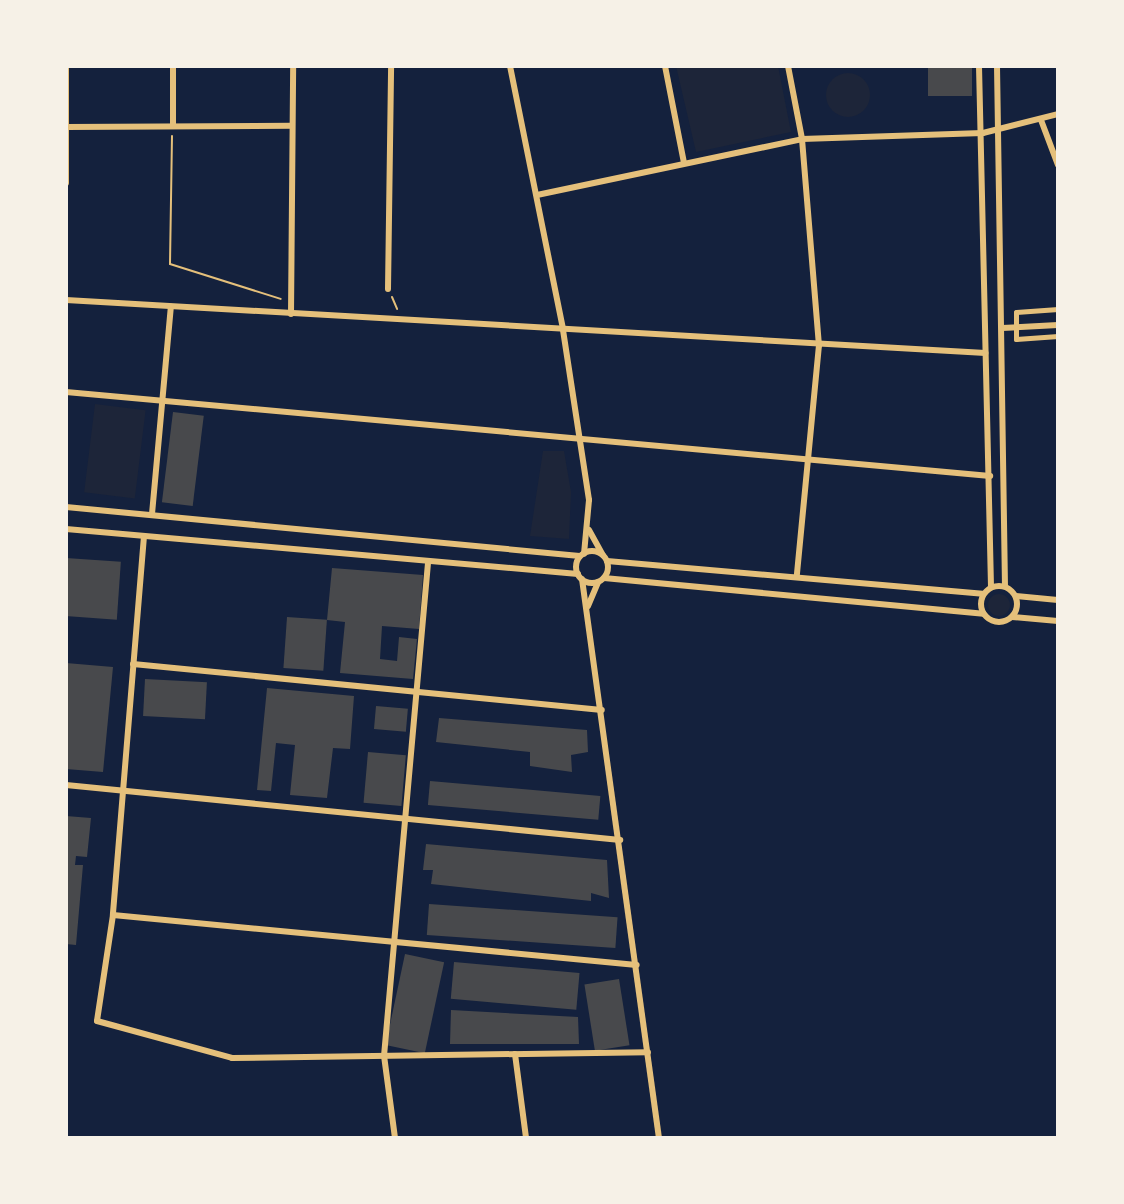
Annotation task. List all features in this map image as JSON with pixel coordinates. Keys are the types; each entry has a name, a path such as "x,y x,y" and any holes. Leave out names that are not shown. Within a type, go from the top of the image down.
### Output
{"street":[{"path":"66,66 66,183"},
{"path":"173,66 173,126"},
{"path":"291,314 293,66"},
{"path":"388,289 391,66"},
{"path":"510,66 563,330 579,440 589,530 580,576 588,606 659,1138"},
{"path":"665,66 684,163"},
{"path":"788,66 802,139 819,345 797,575"},
{"path":"979,66 983,133 991,587"},
{"path":"997,66 1005,586"},
{"path":"537,195 802,139 983,133 1058,114"},
{"path":"1041,120 1058,165"},
{"path":"67,127 292,126"},
{"path":"66,300 985,353"},
{"path":"152,514 171,307"},
{"path":"1058,309 1016,312 1016,339 1058,336"},
{"path":"1002,328 1058,325"},
{"path":"66,392 990,476"},
{"path":"66,507 983,594 991,587 1005,586 1016,596 1058,600"},
{"path":"66,529 983,614 997,622 1012,617 1058,621"},
{"path":"588,606 601,580 605,558 589,530"},
{"path":"144,536 113,915 97,1021 232,1058 648,1052"},
{"path":"395,1138 384,1056 408,819 428,563"},
{"path":"983,594 983,614"},
{"path":"1012,617 1016,596"},
{"path":"133,664 602,710"},
{"path":"66,785 620,840"},
{"path":"113,915 637,965"},
{"path":"515,1054 526,1138"}],"path":[{"path":"173,126 170,264 268,291 291,304"},
{"path":"388,289 403,321"}],"shaded area":[{"path":"676,66 778,66 791,132 696,152"},
{"path":"848,73 864,79 870,95 864,111 848,117 832,111 826,95 832,79"},
{"path":"95,404 146,410 135,499 84,492"},
{"path":"543,451 564,451 571,492 569,539 530,536"},
{"path":"999,594 1007,597 1010,605 1007,613 999,616 991,613 988,605 991,597"}],"building":[{"path":"928,66 972,66 972,96 928,96"},
{"path":"173,412 204,416 193,506 162,502"},
{"path":"66,558 121,562 117,620 66,616"},
{"path":"332,568 423,575 419,629 382,626 380,659 397,661 399,637 417,639 413,679 340,673 345,622 327,620"},
{"path":"287,617 327,620 323,671 283,668"},
{"path":"66,663 113,667 103,772 66,769"},
{"path":"145,679 207,682 205,719 143,716"},
{"path":"267,688 354,696 350,749 333,748 327,798 290,795 295,745 276,743 271,791 257,790"},
{"path":"376,706 408,709 406,732 374,729"},
{"path":"439,718 587,730 588,752 571,755 572,772 530,766 530,752 436,742"},
{"path":"368,752 406,755 401,806 364,803"},
{"path":"430,781 600,796 598,820 428,805"},
{"path":"66,816 91,818 87,857 76,856 75,865 83,865 76,945 66,944"},
{"path":"426,844 607,860 609,898 591,893 591,901 431,884 433,870 423,870"},
{"path":"429,904 618,917 615,948 427,935"},
{"path":"405,954 444,962 425,1053 386,1045"},
{"path":"454,962 580,973 576,1010 451,999"},
{"path":"619,979 629,1045 595,1051 584,984"},
{"path":"451,1010 578,1017 579,1044 450,1044"}]}
